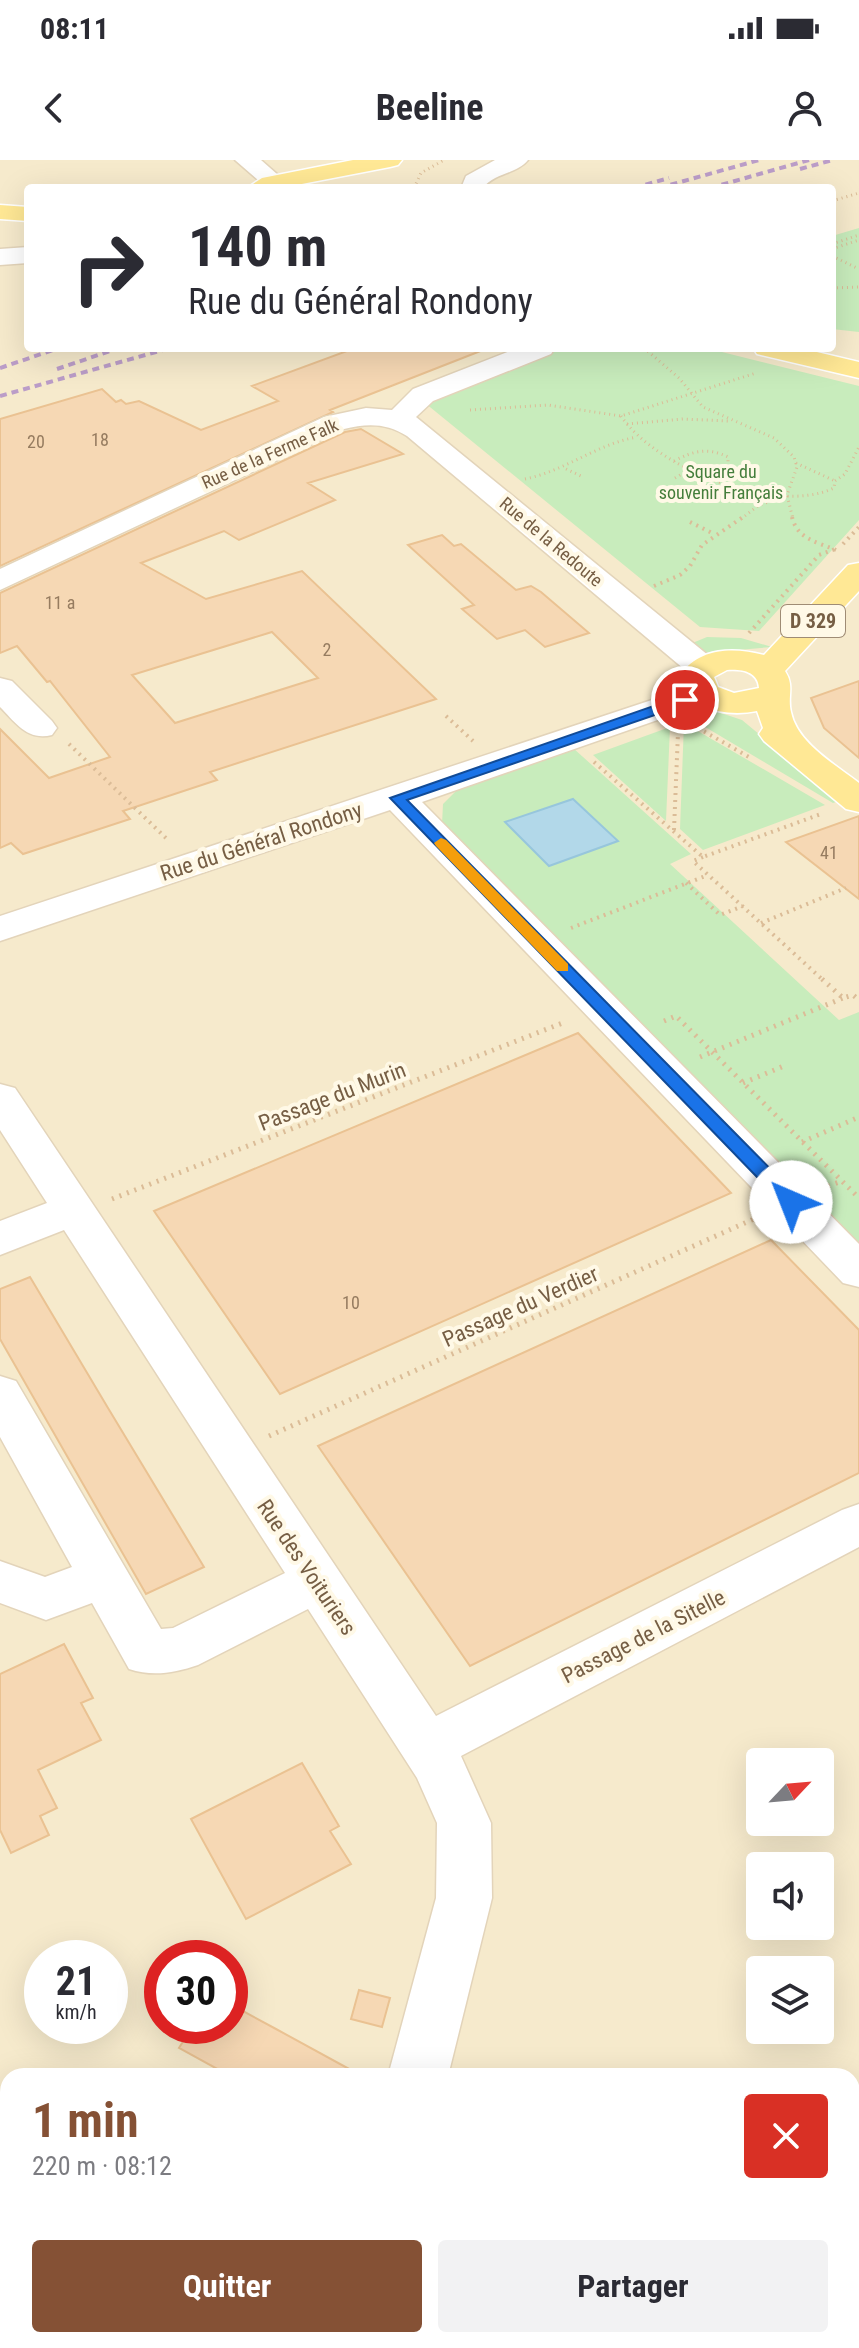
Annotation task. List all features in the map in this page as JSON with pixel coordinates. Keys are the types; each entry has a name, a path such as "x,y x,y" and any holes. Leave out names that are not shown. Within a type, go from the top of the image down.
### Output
{"main road":[{"path":"265,184 386,161"},
{"path":"321,184 337,174 386,161"},
{"path":"0,212 24,214"},
{"path":"764,360 859,370"},
{"name":"D 329","path":"766,668 859,572"},
{"path":"706,697 747,704 766,668"},
{"name":"Rue de la Redoute","path":"766,668 774,717 800,752"},
{"name":"Rue de la Redoute","path":"706,697 759,721 859,801"}],"street":[{"path":"247,160 259,184"},
{"path":"473,184 488,171 516,160"},
{"path":"0,257 24,255"},
{"path":"399,418 423,395 532,352"},
{"name":"Rue de la Ferme Falk","path":"0,581 334,423 373,416 399,418"},
{"name":"Rue de la Redoute","path":"399,418 706,697"},
{"path":"0,688 40,728"},
{"name":"Rue du Général Rondony","path":"0,929 363,806 398,798 706,697"},
{"path":"398,798 554,935 672,1105 791,1202 859,1271"},
{"name":"Rue des Voituriers","path":"0,1098 88,1205 317,1581 438,1764 464,1823 464,1898 420,2068"},
{"path":"0,1239 88,1205"},
{"path":"0,1394 147,1653 180,1649 317,1581"},
{"name":"Passage de la Sitelle","path":"427,1747 859,1524"},
{"path":"0,1582 46,1599 104,1576"}],"path":[{"path":"416,184 421,173 444,160"},
{"path":"836,200 859,193"},
{"path":"836,243 859,238"},
{"path":"836,247 859,238"},
{"path":"836,258 859,269"},
{"path":"836,288 859,287"},
{"path":"649,352 667,366 703,407 774,438 788,450 796,463 796,474 787,495 797,531 831,548"},
{"path":"462,411 548,405 621,416 692,393 764,360"},
{"path":"621,416 638,437 657,453 711,477 787,495 821,496 834,488 835,481 845,474 859,447"},
{"path":"627,424 683,419 736,422"},
{"path":"514,479 537,477 565,469 616,439 638,437"},
{"path":"674,461 701,449 728,457 728,465 711,477"},
{"path":"796,463 835,481"},
{"path":"565,469 581,476"},
{"path":"675,478 691,469"},
{"path":"647,588 667,581 690,566 702,545 714,534 765,502 787,495"},
{"path":"690,522 714,534"},
{"path":"747,631 812,558 839,545 859,525"},
{"path":"766,668 745,637 819,555 841,547 859,525"},
{"path":"706,697 758,762"},
{"path":"446,716 479,747"},
{"path":"40,728 72,746 177,849 188,864"},
{"path":"674,831 678,731"},
{"path":"584,753 703,857"},
{"path":"822,813 693,861 843,998"},
{"path":"554,935 708,875"},
{"path":"686,883 720,915 743,906"},
{"path":"761,923 846,888"},
{"path":"554,935 582,939"},
{"path":"712,1052 856,993 859,1000"},
{"path":"655,1013 663,1021 676,1016 859,1198"},
{"name":"Passage du Murin","path":"88,1205 572,1019"},
{"path":"743,1083 784,1066"},
{"path":"802,1142 859,1117"},
{"name":"Passage du Verdier","path":"261,1439 791,1202"}],"shaded area":[{"path":"0,160 859,160 859,2068 0,2068"}],"green space":[{"path":"859,228 859,332 836,329 836,235"},
{"name":"Square du souvenir Français","path":"553,352 722,352 859,386 859,520 759,631 700,627 425,403"},
{"path":"707,637 741,638 772,647 703,653 690,644"},
{"path":"687,710 715,711 742,720 839,801 833,803 685,715"},
{"path":"684,723 825,805 703,850 680,829"},
{"path":"670,727 666,821 593,755"},
{"path":"573,748 691,854 670,864 839,1020 859,1012 859,1250 442,824 443,804 458,789"}],"water":[{"path":"573,799 618,841 549,866 505,822"}],"building":[{"path":"344,352 478,352 330,410 333,412 0,566 0,419 102,389 116,402 121,400 126,404 139,401 201,430 278,401 252,386"},
{"path":"361,429 403,454 308,483 335,500 239,540 224,531 141,563 206,599 302,571 436,699 210,772 217,780 123,811 130,819 23,854 11,843 0,848 0,729 49,778 110,757 50,681 47,682 17,646 0,653 0,593 345,432","holes":["272,632 318,678 175,723 132,675"]},
{"path":"442,535 454,546 461,544 516,590 531,586 541,592 589,633 545,647 525,630 497,639 462,609 474,605 408,545"},
{"path":"859,681 859,758 824,728 811,698"},
{"path":"859,816 859,899 786,842"},
{"path":"578,1033 731,1193 280,1394 154,1211"},
{"path":"771,1240 859,1330 859,1473 470,1666 318,1446"},
{"path":"30,1277 204,1567 146,1594 0,1339 0,1289"},
{"path":"64,1644 93,1698 81,1703 101,1740 38,1770 57,1808 40,1816 49,1835 11,1853 0,1830 0,1674"},
{"path":"302,1763 339,1826 330,1831 351,1864 246,1919 191,1819"},
{"path":"359,1990 390,1998 382,2027 351,2019"},
{"path":"248,2014 347,2068 215,2068 179,2048 182,2044 248,2044"}],"railway":[{"path":"673,184 759,160"},
{"path":"724,184 809,160"},
{"path":"800,169 833,160"},
{"path":"648,184 669,178"},
{"path":"0,368 47,352"},
{"path":"57,369 107,352"},
{"path":"0,396 156,352"}],"slow traffic":[{"path":"441,843 562,967"}],"route":[{"path":"685,700 398,798 791,1202"}]}
